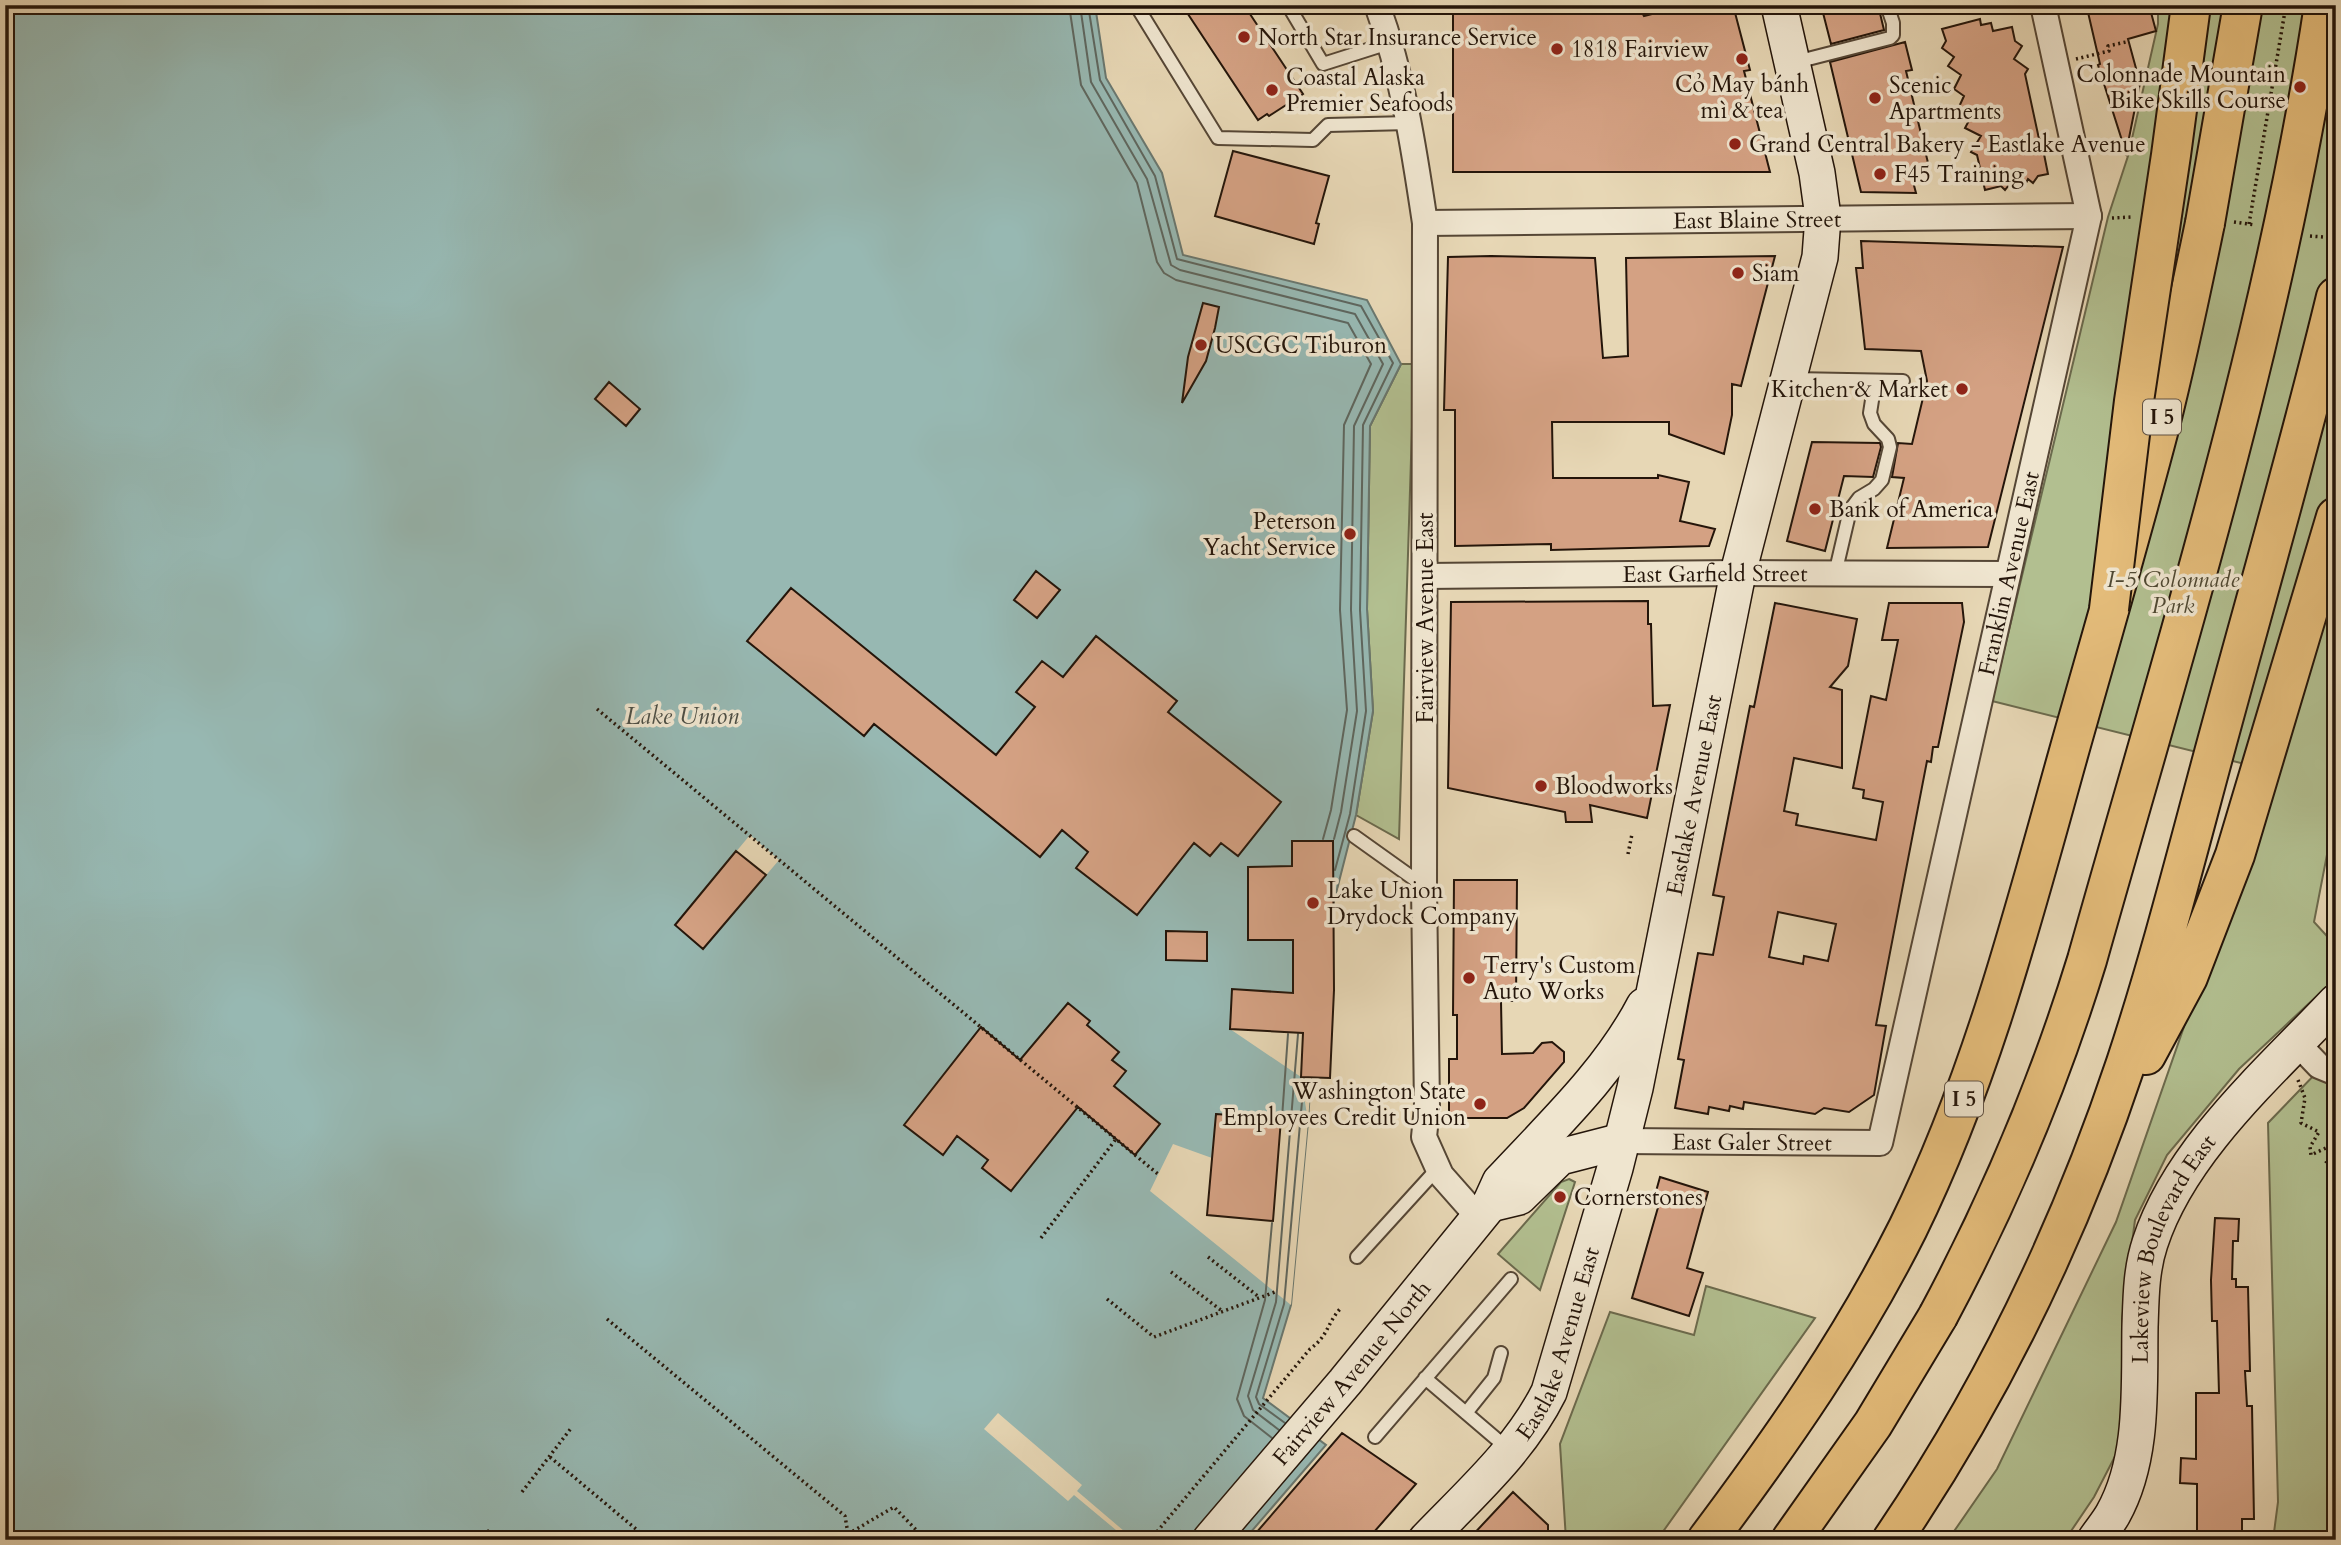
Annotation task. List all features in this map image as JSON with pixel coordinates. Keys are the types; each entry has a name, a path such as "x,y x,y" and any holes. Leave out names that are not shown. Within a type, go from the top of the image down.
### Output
{"highway":[{"path":"2109,609 2134,401 2191,5"},
{"name":"I 5","path":"1707,1540 1778,1445 1840,1350 1902,1239 1950,1136 2001,992 2160,424 2213,181 2243,5"},
{"path":"1794,1535 1873,1424 1938,1316 1983,1229 2057,1052 2087,960 2249,380 2288,207 2324,5"},
{"path":"1892,1540 1942,1461 1993,1372 2042,1276 2095,1149 2127,1062 2298,447 2336,297"},
{"path":"2095,1149 2188,977 2235,855 2336,517"}],"main road":[{"name":"Eastlake Avenue East","path":"1426,1540 1510,1451 1535,1420 1549,1392 1563,1352 1622,1141 1657,981 1738,573 1820,257 1823,217 1817,173 1779,5"},
{"name":"Fairview Avenue North","path":"1210,1540 1345,1382 1485,1211 1500,1182 1600,1072 1621,1044 1657,981"},
{"name":"Lakeview Boulevard East","path":"2095,1540 2114,1513 2127,1480 2134,1446 2138,1409 2142,1277 2149,1245 2162,1212 2208,1138 2295,1058 2336,1002"},
{"path":"1485,1211 1519,1197 1560,1157 1622,1141"}],"street":[{"name":"Fairview Avenue East","path":"1377,5 1409,123 1425,223 1424,887 1427,1107 1424,1137 1441,1175 1485,1211"},
{"name":"Franklin Avenue East","path":"1880,1143 2008,574 2098,217 2043,5"},
{"name":"East Blaine Street","path":"1425,223 1823,217 2098,217"},
{"name":"East Garfield Street","path":"1425,576 2008,574"},
{"path":"2295,1058 2336,1073"},
{"name":"East Galer Street","path":"1622,1141 1880,1143"}],"lane":[{"path":"1136,5 1218,138 1314,140 1328,125 1409,123"},
{"path":"1288,5 1323,64 1389,43"},
{"path":"1792,63 1890,38 1893,35 1893,23 1887,5"},
{"path":"1789,379 1903,381"},
{"path":"1835,574 1850,510 1859,498 1874,489 1882,480 1890,447 1888,439 1874,424 1870,413 1875,381"},
{"path":"1354,836 1424,887"},
{"path":"1357,1257 1438,1168"},
{"path":"1375,1437 1511,1279"},
{"path":"1466,1413 1494,1378 1501,1353"},
{"path":"1426,1378 1510,1451"}],"path":[{"path":"2249,224 2286,5"},
{"path":"2074,59 2109,51 2108,46 2126,42 2126,39"},
{"path":"2098,217 2134,217"},
{"path":"597,709 1158,1174"},
{"path":"1628,853 1632,834"},
{"path":"2295,1058 2305,1098 2301,1123 2319,1132 2310,1147 2311,1155 2328,1147 2332,1153 2326,1166 2336,1168"},
{"path":"1041,1238 1116,1139"},
{"path":"1208,1257 1259,1297"},
{"path":"1171,1272 1222,1311"},
{"path":"1107,1299 1154,1337 1275,1292"},
{"path":"1150,1540 1310,1349 1322,1340 1340,1309"},
{"path":"607,1319 845,1516 848,1537 894,1507 925,1539"},
{"path":"522,1492 572,1427"},
{"path":"550,1457 649,1540"},
{"path":"481,1540 491,1528"}],"green space":[{"name":"I-5 Colonnade Park","path":"2158,5 2336,5 2336,489 2318,524 2336,729 2336,808 2314,922 2336,946 2336,978 2239,1069 2167,1155 2135,1220 2122,1319 2125,1437 2094,1497 2065,1540 1948,1540 1997,1469 2116,1222 2273,771 1992,701 2108,217 2128,156 2158,24"},
{"path":"1401,364 1414,364 1399,839 1356,815 1373,711 1367,609 1370,426"},
{"path":"2319,1070 2336,1081 2336,1540 2273,1540 2278,1502 2268,1123"},
{"path":"1569,1179 1575,1182 1540,1290 1498,1254 1561,1182"},
{"path":"1706,1286 1815,1318 1657,1540 1566,1540 1560,1444 1610,1312 1694,1335"}],"water":[{"name":"Lake Union","path":"5,5 1095,5 1106,78 1162,173 1183,255 1367,300 1401,364 1370,426 1367,609 1373,711 1356,815 1318,964 1308,1122 1291,1305 1263,1398 1326,1445 1244,1540 5,1540"}],"pier":[{"path":"750,835 779,860 703,949 675,925"},
{"path":"1232,989 1317,994 1308,1122 1291,1305 1150,1191 1173,1144 1212,1158 1216,1114 1308,1121 1301,1077 1230,1029"},
{"path":"998,1413 1082,1485 1077,1491 1131,1537 1128,1540 1074,1495 1068,1501 984,1429"}],"building":[{"path":"1182,5 1244,5 1303,94 1258,120"},
{"name":"1818 Fairview","path":"1453,5 1638,5 1644,16 1687,5 1733,5 1750,70 1744,71 1770,172 1453,172"},
{"path":"1821,5 1878,5 1884,30 1831,44"},
{"path":"2099,5 2149,5 2156,31 2128,39 2140,83 2126,153 2098,65 2100,64 2087,8"},
{"path":"1980,19 1981,25 1991,23 1993,31 2012,27 2015,41 2022,46 2014,59 2028,69 2025,74 2039,139 2046,142 2043,149 2048,174 2038,176 2033,183 2028,179 2025,185 2016,176 2005,190 2001,186 1985,190 1977,155 1971,152 1981,136 1965,128 1972,115 1958,109 1964,96 1954,89 1961,75 1948,66 1954,57 1942,48 1946,41 1942,29"},
{"name":"Scenic Apartments","path":"1905,42 1912,70 1906,71 1929,167 1922,169 1922,172 1911,174 1916,193 1861,192 1830,62"},
{"path":"1233,151 1329,176 1316,223 1319,224 1314,244 1215,216"},
{"path":"1861,241 2063,247 1988,547 1887,548 1904,478 1892,477 1898,443 1912,444 1927,381 1921,351 1865,349 1856,268 1863,268"},
{"path":"1775,256 1741,386 1732,384 1732,415 1724,454 1669,434 1669,422 1552,422 1553,478 1658,478 1658,475 1689,482 1680,521 1715,529 1709,546 1551,550 1551,544 1455,546 1455,410 1444,410 1448,257 1595,258 1603,358 1628,356 1626,258"},
{"name":"USCGC Tiburon","path":"1203,303 1219,307 1215,328 1206,361 1182,403 1188,357"},
{"path":"609,382 640,409 626,426 595,399"},
{"name":"Bank of America","path":"1812,442 1880,443 1881,447 1873,477 1844,476 1825,551 1787,541"},
{"path":"1036,571 1060,590 1037,618 1014,600"},
{"path":"791,588 996,755 1035,707 1016,692 1042,661 1063,677 1096,636 1177,701 1168,712 1281,802 1238,856 1221,843 1210,856 1194,843 1137,915 1076,868 1088,852 1062,830 1040,857 874,724 864,736 747,641"},
{"path":"1648,601 1653,706 1670,705 1647,818 1590,805 1592,822 1566,822 1565,812 1448,788 1451,602"},
{"path":"1775,603 1857,619 1848,666 1830,687 1842,690 1842,768 1794,758 1784,811 1798,814 1796,825 1876,840 1883,802 1863,798 1864,790 1853,788 1871,696 1886,700 1898,640 1882,640 1889,603 1962,603 1964,622 1938,747 1933,747 1931,762 1927,761 1876,1025 1886,1026 1874,1095 1849,1112 1824,1108 1815,1114 1744,1102 1743,1109 1730,1106 1729,1111 1709,1107 1708,1114 1675,1108 1684,1060 1678,1059 1698,953 1713,955 1724,897 1713,895 1750,706 1754,707","holes":["1778,912 1836,924 1828,961 1804,956 1803,964 1769,957"]},
{"path":"1292,841 1333,841 1334,990 1330,1078 1301,1077 1303,1033 1230,1029 1232,989 1293,993 1293,940 1248,940 1248,867 1292,866"},
{"path":"736,851 766,875 703,949 675,925"},
{"path":"1454,880 1517,880 1516,1001 1501,1001 1502,1054 1533,1053 1542,1043 1552,1042 1564,1052 1564,1062 1524,1108 1507,1118 1449,1118 1449,1059 1457,1059 1457,1015 1453,1015"},
{"path":"1166,931 1207,932 1207,961 1166,960"},
{"path":"1068,1003 1090,1021 1087,1025 1119,1052 1112,1060 1126,1071 1114,1086 1160,1124 1135,1155 1078,1107 1011,1191 982,1168 988,1160 957,1136 943,1155 904,1125 981,1027 1020,1060"},
{"path":"1216,1114 1281,1119 1273,1221 1207,1215"},
{"path":"1660,1177 1708,1192 1687,1268 1703,1273 1689,1316 1632,1298 1661,1197 1655,1195"},
{"path":"2215,1218 2239,1219 2238,1241 2233,1241 2232,1279 2236,1279 2236,1287 2248,1287 2250,1371 2245,1371 2247,1406 2252,1406 2254,1519 2242,1519 2242,1540 2197,1540 2197,1484 2180,1483 2181,1458 2196,1459 2196,1393 2219,1393 2217,1321 2212,1321 2211,1280"},
{"path":"1342,1433 1416,1484 1367,1540 1250,1540"},
{"path":"1513,1492 1548,1525 1548,1540 1468,1540"}],"place":[{"name":"North Star Insurance Service","path":"1244,37"},
{"name":"1818 Fairview","path":"1557,49"},
{"name":"Cỏ May bánh mì & tea","path":"1742,59"},
{"name":"Colonnade Mountain Bike Skills Course","path":"2300,87"},
{"name":"Coastal Alaska Premier Seafoods","path":"1272,90"},
{"name":"Scenic Apartments","path":"1875,98"},
{"name":"Grand Central Bakery - Eastlake Avenue","path":"1735,144"},
{"name":"F45 Training","path":"1880,174"},
{"name":"Siam","path":"1738,273"},
{"name":"USCGC Tiburon","path":"1201,345"},
{"name":"Kitchen & Market","path":"1962,389"},
{"name":"Bank of America","path":"1815,509"},
{"name":"Peterson Yacht Service","path":"1350,534"},
{"name":"Bloodworks","path":"1541,786"},
{"name":"Lake Union Drydock Company","path":"1313,903"},
{"name":"Terry's Custom Auto Works","path":"1469,978"},
{"name":"Washington State Employees Credit Union","path":"1480,1104"},
{"name":"Cornerstones","path":"1560,1197"}]}
